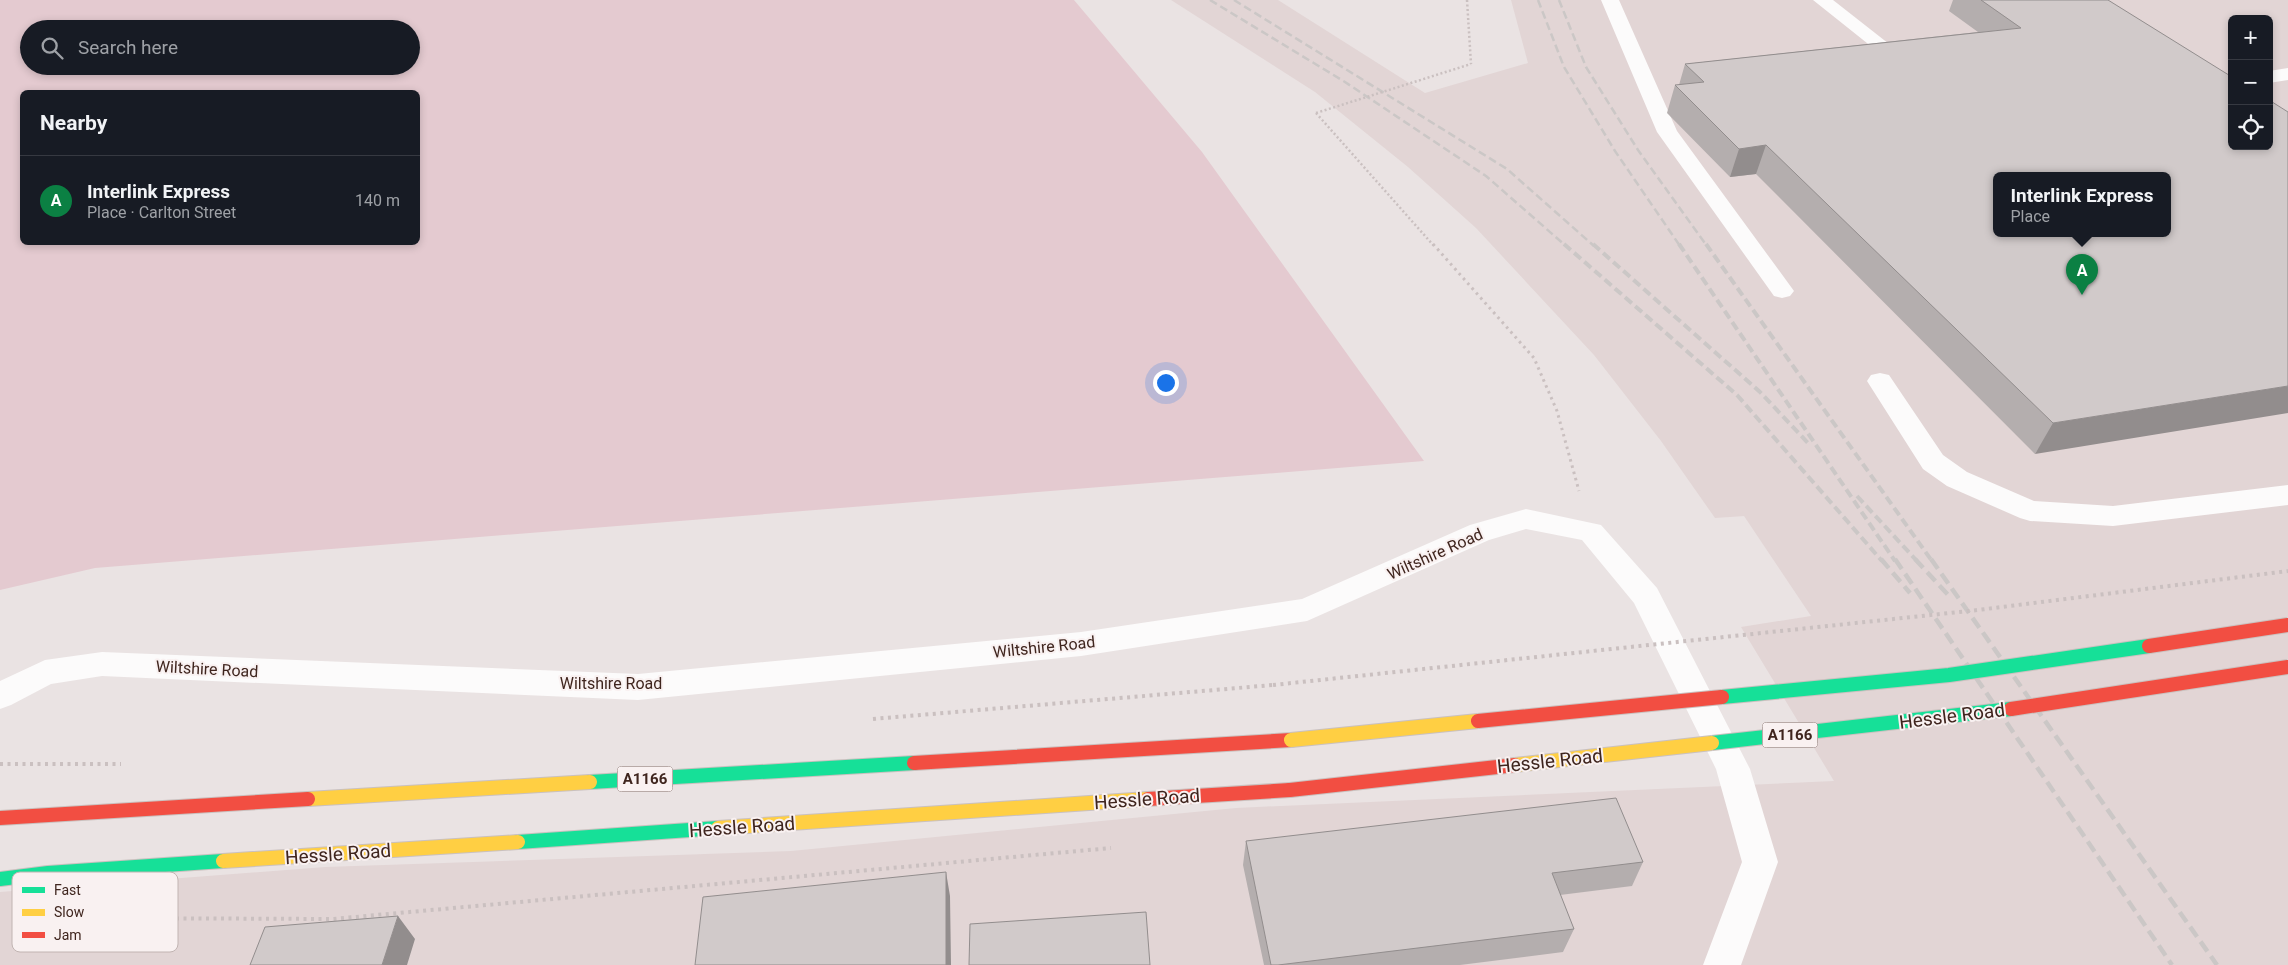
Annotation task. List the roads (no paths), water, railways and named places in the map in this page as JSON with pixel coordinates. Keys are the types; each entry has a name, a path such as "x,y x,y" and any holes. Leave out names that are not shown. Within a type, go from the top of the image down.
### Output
{"main road":[{"name":"A1166","path":"0,818 1291,740 1949,675 2288,625"},
{"name":"Hessle Road","path":"63,872 1290,790 1975,714 2288,667"}],"street":[{"path":"1610,0 1667,132 1782,291"},
{"path":"1822,0 1889,51"},
{"path":"2273,77 2288,74"},
{"path":"1880,381 1933,462 1956,479 2030,511 2113,516 2288,495"},
{"name":"Wiltshire Road","path":"0,696 45,672 102,664 638,687 1081,644 1307,610 1480,532 1526,519 1591,532 1646,596 1733,769 1760,862 1722,965"}],"railway":[{"path":"1210,0 1345,82 1486,176 1566,246"},
{"path":"1234,0 1507,169 1594,246"},
{"path":"1538,0 1564,67 1615,151 1680,246"},
{"path":"1559,0 1586,67 1638,150 1707,246"},
{"path":"1564,244 1737,395 1882,561"},
{"path":"1593,244 1760,392 1808,443"},
{"path":"1679,244 1895,561"},
{"path":"1706,244 1932,561"},
{"path":"1857,496 1917,561"},
{"path":"1881,559 1910,593"},
{"path":"1895,559 2172,965"},
{"path":"1915,559 1950,597"},
{"path":"1931,559 2217,965"}],"place":[{"name":"Interlink Express","path":"2082,295"}]}
